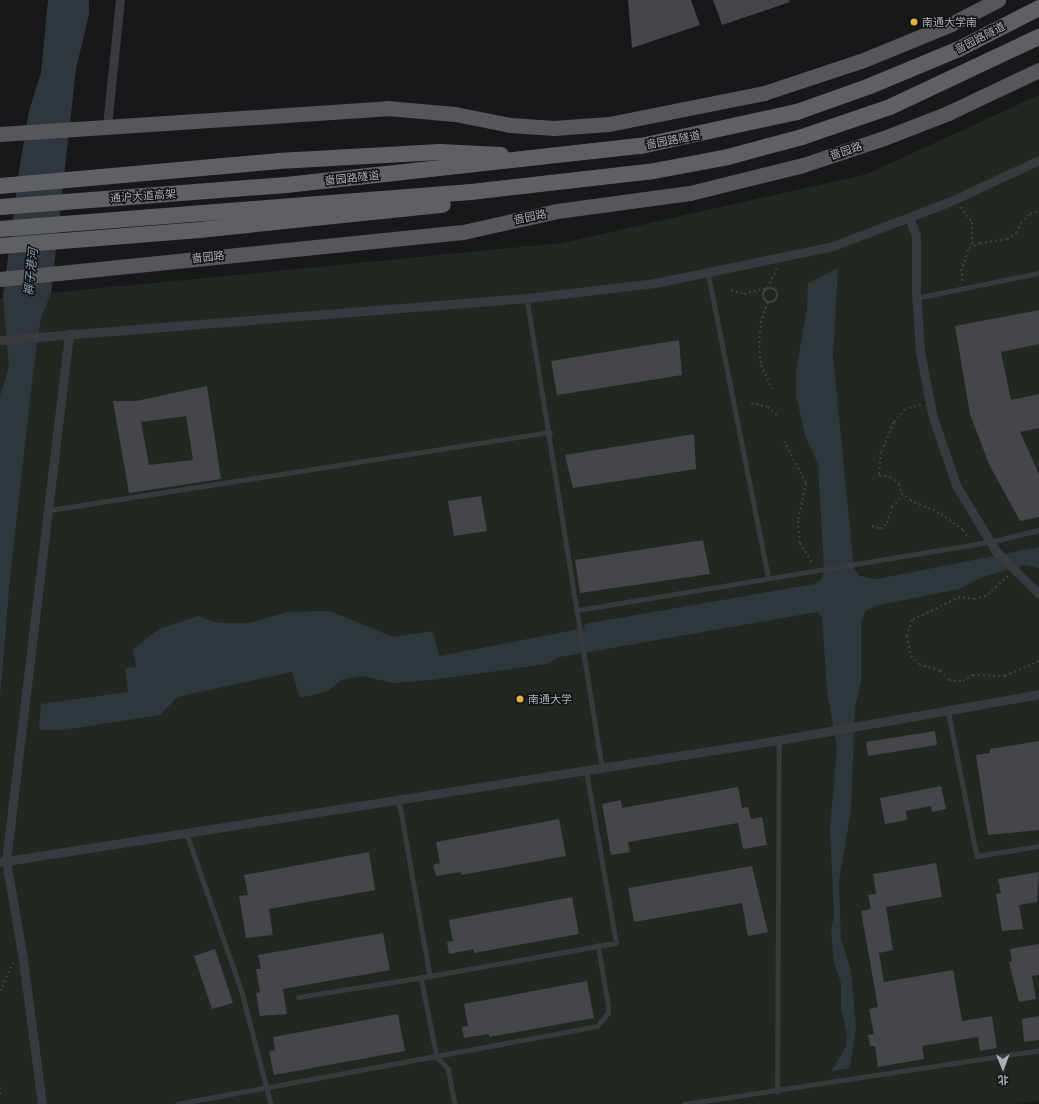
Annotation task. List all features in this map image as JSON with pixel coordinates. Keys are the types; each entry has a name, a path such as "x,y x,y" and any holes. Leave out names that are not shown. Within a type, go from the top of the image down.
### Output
{"highway":[{"name":"啬园路隧道","path":"286,185 554,158 641,146 796,112 870,86 959,49 1039,8"},
{"name":"啬园路隧道","path":"285,207 586,180 728,157 802,138 890,107 1039,37"},
{"path":"6,186 278,161 440,152 554,158"},
{"path":"3,246 456,204 586,180"},
{"name":"通沪大道高架","path":"2,207 286,185"},
{"name":"通沪大道高架","path":"2,229 285,207"}],"main road":[{"path":"0,134 18,131 74,127 387,108 455,114 510,126 554,128 609,124 764,94 861,61 951,24 998,0"},
{"name":"啬园路","path":"2,279 58,275 463,232 557,211 690,194 803,165 884,138 948,113 1039,70"}],"street":[{"path":"107,125 120,0"},
{"path":"0,340 527,298 655,283 775,260 833,246 956,199 1039,160"},
{"path":"909,218 916,235 916,298 920,351 930,402 956,485 995,550 1013,571 1039,594"},
{"path":"42,1104 22,953 3,862 50,510 70,334"},
{"path":"3,862 779,740 1039,694"}],"lane":[{"path":"708,272 768,576"},
{"path":"916,298 1039,273"},
{"path":"527,298 550,432 602,768"},
{"path":"50,510 550,432"},
{"path":"578,610 768,576 989,542 1039,530"},
{"path":"948,710 977,856 1039,846"},
{"path":"777,1092 779,740"},
{"path":"298,997 421,976 430,976 616,943 586,771"},
{"path":"399,800 430,976"},
{"path":"187,834 242,992 268,1087 271,1104"},
{"path":"177,1104 437,1057 597,1026 608,1012 598,946"},
{"path":"421,976 437,1057 448,1068 455,1104"},
{"path":"684,1104 760,1090 777,1092 1039,1050"}],"path":[{"path":"956,199 972,222 972,246 962,265 964,288"},
{"path":"972,246 1007,239 1016,233 1021,223 1030,214 1039,211"},
{"path":"731,290 744,294 767,288 777,294 774,302 768,302 762,295 767,288 777,272 775,260"},
{"path":"768,302 761,321 759,346 761,365 772,389"},
{"path":"751,402 768,407 779,417"},
{"path":"930,402 905,409 894,422 881,452 878,475 890,477 899,484 903,495 928,507 963,530 973,544"},
{"path":"784,441 804,474 806,483 798,521 800,543 818,569"},
{"path":"872,526 881,529 887,523 892,507 903,495"},
{"path":"1013,571 986,596 976,599 960,597 912,620 907,636 911,656 919,664 940,671 949,680 962,681 973,675 1005,676 1039,662"},
{"path":"0,991 9,968 22,953"},
{"path":"0,1087 0,1096"}],"shaded area":[{"name":"南通大学","path":"1039,95 1039,1101 1017,1104 0,1104 0,298 562,243 867,174"}],"water":[{"name":"裤子港河","path":"48,0 89,0 89,14 76,69 51,294 41,317 34,366 10,578 0,698 0,396 9,367 3,296 19,171 29,111 41,73"},
{"path":"838,268 833,356 854,569 860,576 877,579 1039,547 1039,568 1025,565 982,577 959,589 875,606 866,611 861,622 861,682 855,708 851,810 839,881 841,939 851,970 856,1028 850,1068 832,1071 846,1046 847,1034 841,1008 841,983 834,963 831,931 834,916 830,828 837,749 827,691 822,618 817,612 560,657 547,664 432,680 392,683 363,676 341,680 328,691 300,698 292,672 177,697 160,715 64,730 39,730 41,704 128,692 125,668 136,667 133,649 159,629 198,616 219,623 248,623 288,612 330,611 393,637 433,631 439,656 585,628 584,624 814,584 822,579 824,569 818,464 805,435 796,396 796,371 807,309 808,283"}],"building":[{"path":"628,0 691,0 700,25 632,48"},
{"path":"713,0 789,0 790,2 722,25"},
{"path":"1039,310 1039,344 1001,352 1011,400 1039,394 1039,428 1020,432 1039,474 1039,517 1020,521 989,464 970,414 955,326"},
{"path":"679,340 682,375 557,395 551,361"},
{"path":"207,386 221,479 129,493 113,401 136,401","holes":["186,416 193,460 149,465 141,422"]},
{"path":"694,434 696,469 573,488 565,455"},
{"path":"481,496 487,531 454,536 448,501"},
{"path":"703,540 710,574 580,593 575,560"},
{"path":"935,731 937,745 868,756 866,742"},
{"path":"1039,741 1039,830 988,835 976,755 990,753 990,749"},
{"path":"941,786 946,809 932,812 931,806 906,811 907,820 885,824 880,798"},
{"path":"738,787 742,808 748,807 751,819 762,817 767,845 743,849 738,823 628,842 630,852 611,855 602,804 621,800 622,808"},
{"path":"559,819 566,856 461,875 461,872 436,876 433,865 440,863 436,842"},
{"path":"369,852 375,890 269,909 273,935 246,938 239,896 248,895 244,875"},
{"path":"936,863 942,897 886,907 893,950 879,953 884,982 953,970 962,1021 992,1016 997,1048 980,1051 978,1037 922,1046 924,1059 878,1067 875,1046 870,1046 868,1035 874,1034 869,1009 878,1007 861,911 871,909 868,895 876,894 873,874"},
{"path":"752,866 768,932 748,936 742,903 634,922 628,888"},
{"path":"1039,872 1037,902 1019,905 1023,929 1002,931 996,894 1001,893 998,879"},
{"path":"572,897 579,934 474,953 474,949 449,954 447,942 453,941 449,920"},
{"path":"383,933 390,970 283,989 287,1014 260,1016 256,993 260,992 256,969 261,969 258,955"},
{"path":"1039,944 1039,975 1032,976 1036,999 1019,1002 1009,962 1012,961 1010,949"},
{"path":"215,949 233,1003 212,1009 194,956"},
{"path":"587,981 594,1018 489,1037 489,1034 464,1038 462,1027 468,1026 464,1004"},
{"path":"398,1014 405,1051 274,1075 269,1051 275,1050 273,1037"},
{"path":"1039,1016 1039,1040 1024,1042 1022,1019"}],"place":[{"name":"南通大学南","path":"914,22"},
{"name":"南通大学","path":"520,699"}]}
